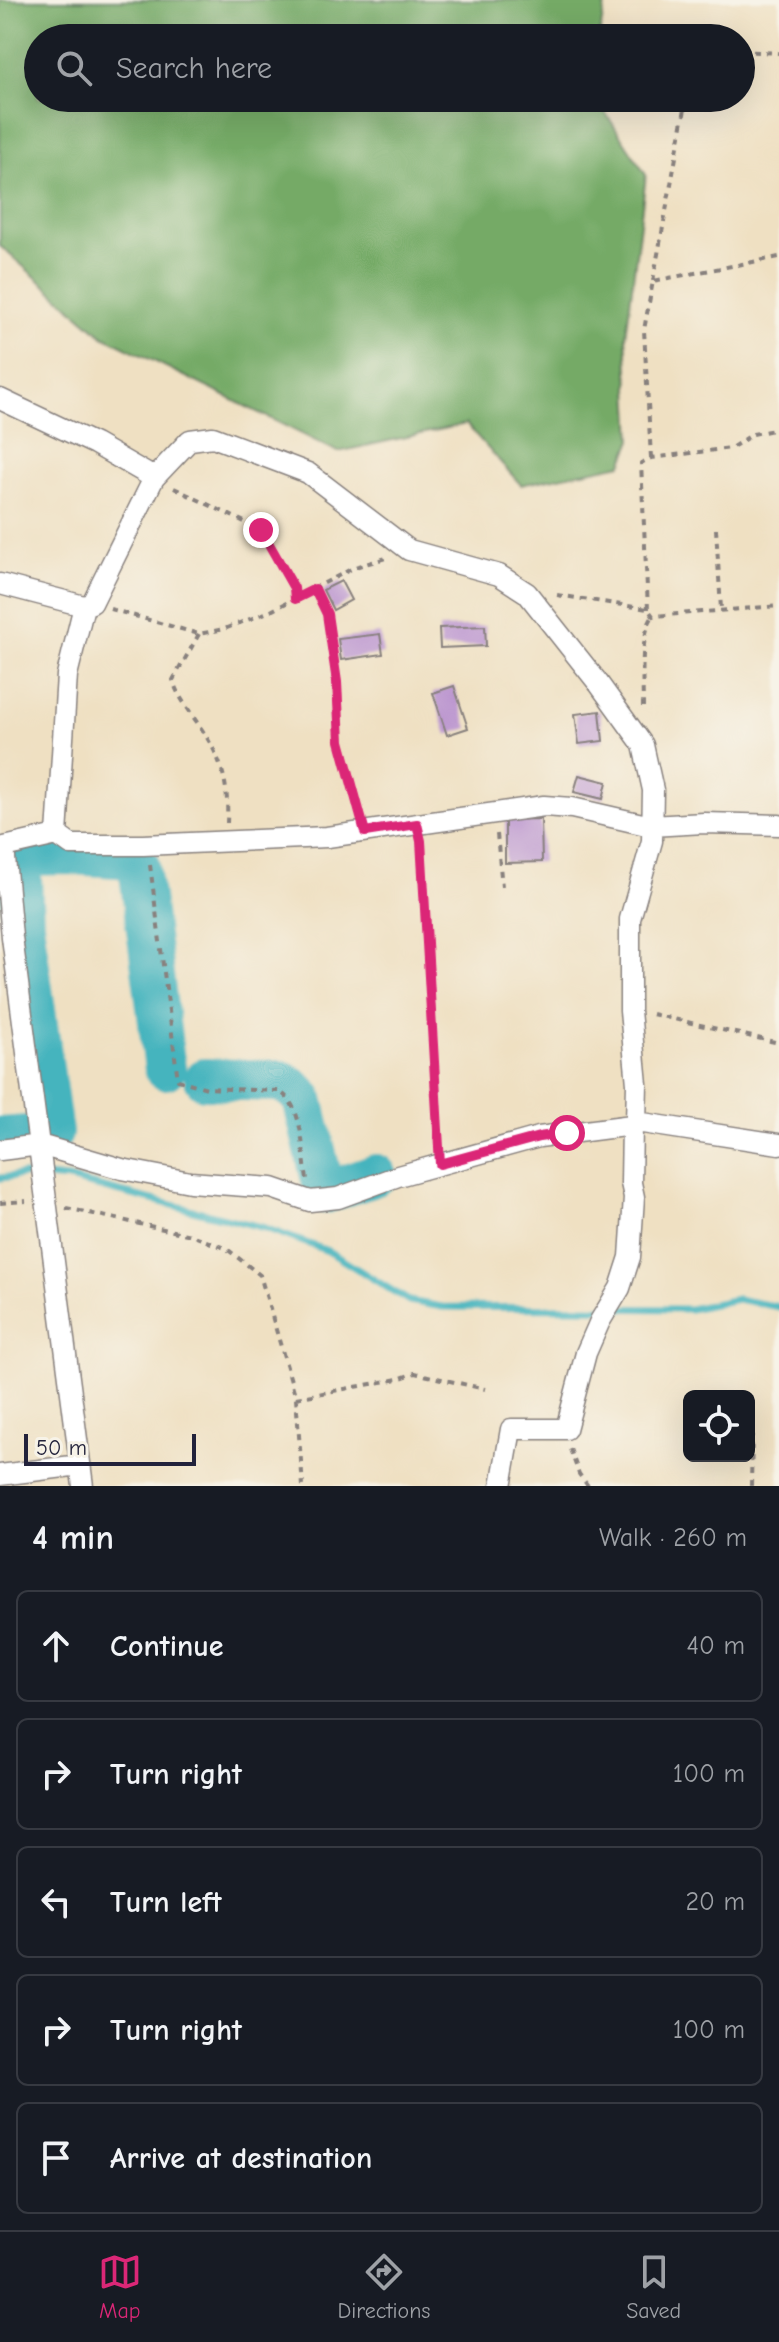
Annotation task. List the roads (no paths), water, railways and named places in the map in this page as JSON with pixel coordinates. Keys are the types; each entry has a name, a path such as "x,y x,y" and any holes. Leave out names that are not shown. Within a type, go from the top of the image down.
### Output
{"street":[{"path":"0,399 70,432 154,478"},
{"path":"57,835 67,675 88,604 154,478 190,440 213,437 308,473 409,550 499,575 527,593 643,745 653,790 652,841 630,919 630,1011 637,1084 630,1257 614,1299 586,1353 566,1429 511,1429 501,1486"},
{"path":"0,584 88,604"},
{"path":"83,1486 2,847 57,835 71,845 327,837 544,806 572,808 651,826 704,823 779,825"},
{"path":"0,1150 40,1145 122,1169 190,1182 272,1188 310,1201 338,1198 440,1164 539,1137 634,1124 779,1144"},
{"path":"0,1475 80,1465"}],"waterway":[{"path":"52,1133 23,924 20,855 73,854 132,858 139,866 165,1069"},
{"path":"205,1079 280,1081 293,1088 303,1099 325,1193 376,1175"},
{"path":"0,1138 28,1136"},
{"path":"0,1178 23,1175 68,1179 265,1228 328,1251 409,1301 442,1307 690,1309 737,1299 779,1307"}]}
